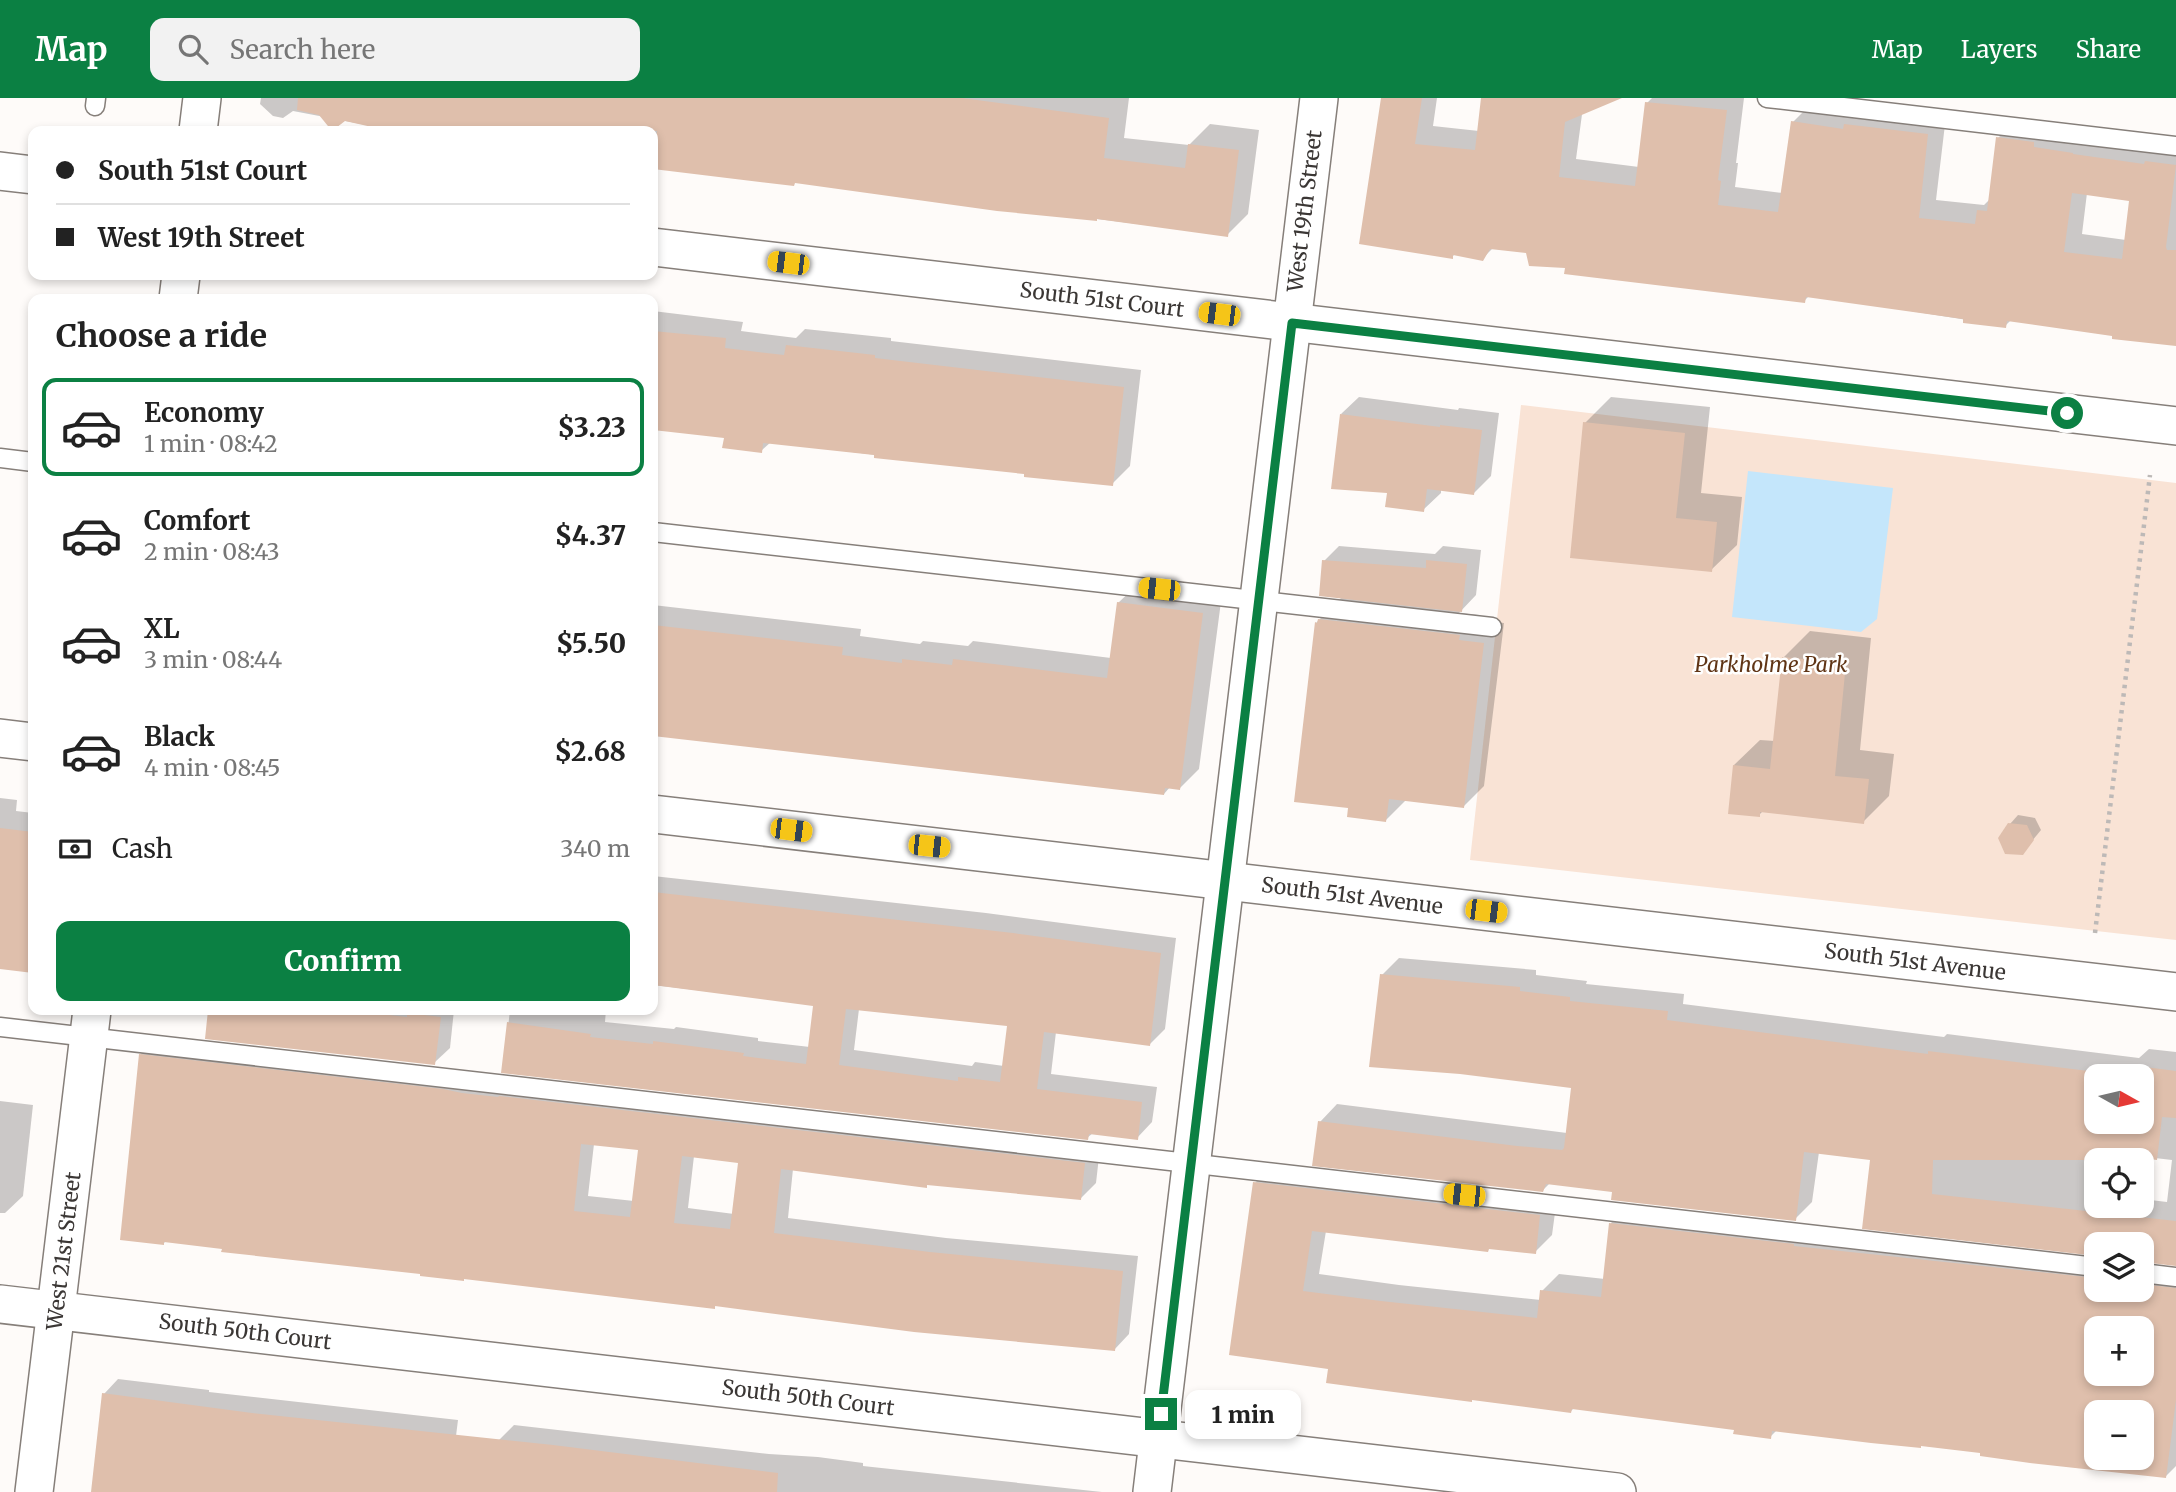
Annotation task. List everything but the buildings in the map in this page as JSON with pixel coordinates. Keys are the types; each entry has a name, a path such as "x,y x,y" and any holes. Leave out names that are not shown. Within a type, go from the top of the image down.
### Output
{"street":[{"path":"199,126 202,98"},
{"name":"West 19th Street","path":"1152,1492 1319,98"},
{"path":"0,171 28,174"},
{"name":"South 51st Court","path":"658,248 2176,426"},
{"path":"0,738 28,741"},
{"name":"South 51st Avenue","path":"658,815 2176,992"},
{"name":"West 21st Street","path":"34,1492 91,1024"},
{"name":"South 50th Court","path":"0,1304 1617,1492"}],"lane":[{"path":"1767,98 2176,146"},
{"path":"0,458 28,461"},
{"path":"658,533 1492,628"},
{"path":"0,1027 91,1024 1191,1164 2084,1266"},
{"path":"2154,1274 2176,1276"}],"path":[{"path":"2095,933 2150,475"}],"green space":[{"name":"Parkholme Park","path":"1521,405 2176,483 2176,940 1470,860"}],"water":[{"path":"1748,471 1893,488 1877,619 1861,632 1732,617"}],"route":[{"path":"1161,1414 1292,323 2067,413"}]}
